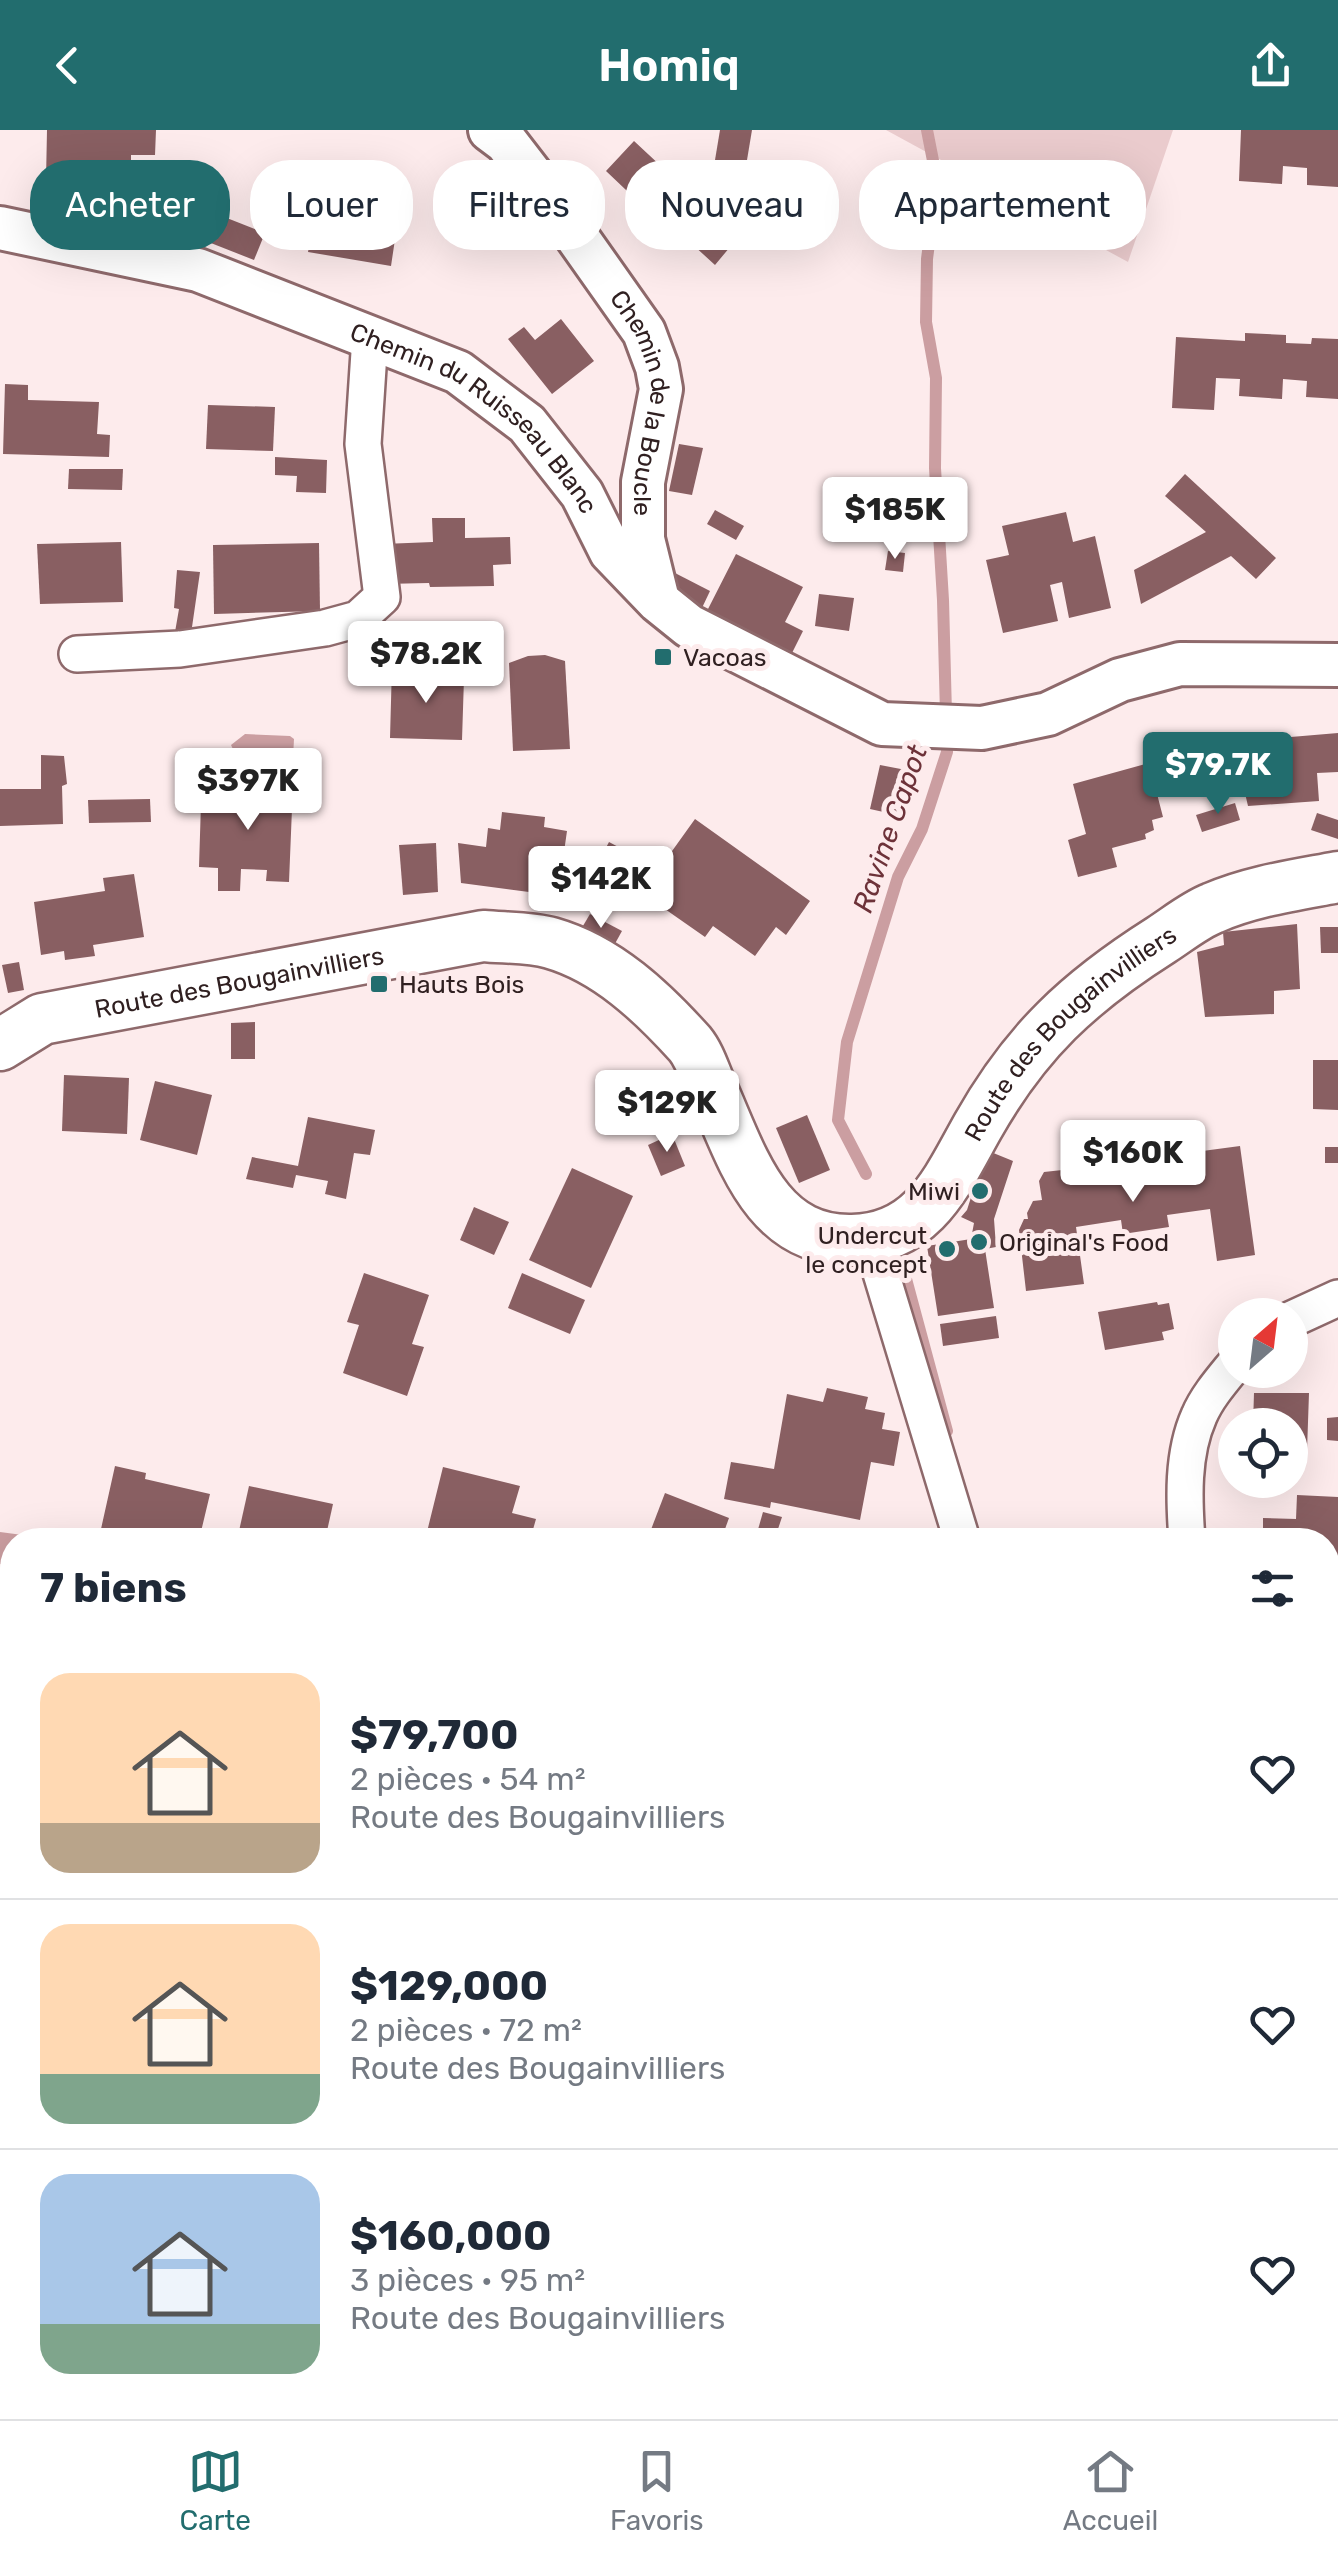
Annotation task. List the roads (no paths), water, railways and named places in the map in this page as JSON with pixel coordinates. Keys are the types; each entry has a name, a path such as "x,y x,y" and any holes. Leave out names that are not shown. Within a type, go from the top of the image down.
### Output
{"main road":[{"name":"Route des Bougainvilliers","path":"0,1045 21,1023 483,936 550,942 592,960 640,992 694,1048 758,1188 780,1216 805,1234 833,1241 871,1240 890,1235 935,1203 1018,1064 1050,1024 1112,971 1210,909 1253,894 1338,878"}],"street":[{"name":"Chemin de la Boucle","path":"490,130 506,142 553,203 644,332 657,367 661,390 643,482 643,539 658,601"},
{"name":"Chemin du Ruisseau Blanc","path":"0,228 198,270 458,372 528,424 582,494 612,552 658,601 689,626 882,724 982,728 1048,714 1120,680 1180,664 1338,664"},
{"path":"77,654 180,649 325,628 358,618 382,597 362,444 370,338"},
{"path":"582,494 596,502 617,500 643,482"},
{"path":"871,1240 958,1528"},
{"path":"1308,1312 1338,1298"},
{"path":"1187,1528 1185,1482 1190,1447 1199,1415 1218,1388"}],"waterway":[{"name":"Ravine Capot","path":"866,1174 838,1120 847,1042 898,877 922,829 947,752 935,468 936,378 926,322 927,259 937,181 927,130"},
{"name":"Ravine Capot","path":"899,1253 947,1431"}],"place":[{"name":"Vacoas","path":"663,657"},
{"name":"Hauts Bois","path":"379,984"},
{"name":"Miwi","path":"980,1191"},
{"name":"Original's Food","path":"979,1242"},
{"name":"Undercut le concept","path":"947,1249"}]}
